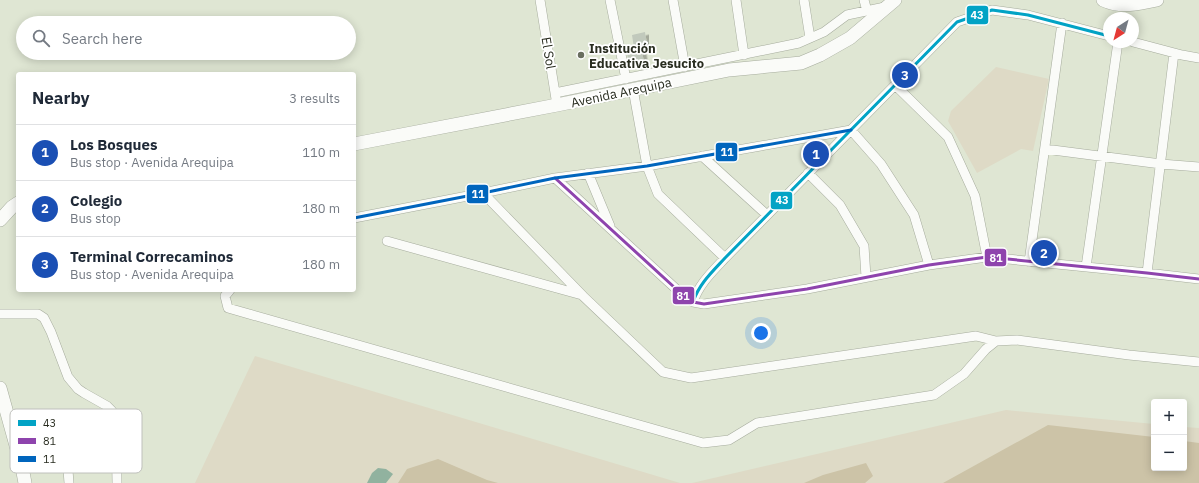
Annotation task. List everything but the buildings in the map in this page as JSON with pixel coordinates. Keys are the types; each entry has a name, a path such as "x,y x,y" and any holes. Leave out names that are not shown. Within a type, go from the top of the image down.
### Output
{"street":[{"name":"El Sol","path":"540,0 556,99"},
{"path":"610,0 647,166 658,194 725,258"},
{"path":"674,0 685,67"},
{"path":"736,0 744,55"},
{"path":"804,0 810,38"},
{"path":"864,0 866,11"},
{"path":"1103,0 1112,4 1138,5 1157,0"},
{"name":"Avenida Arequipa","path":"356,144 629,84 801,62 820,56 850,38 885,4"},
{"path":"629,84 685,67 799,43 824,32 847,15 866,11 885,4"},
{"path":"693,302 702,282 957,22 992,10 1028,14 1103,34"},
{"path":"1030,262 1062,23"},
{"path":"1139,44 1199,58"},
{"path":"1086,267 1117,48"},
{"path":"1147,273 1174,53"},
{"path":"895,86 948,137 975,196 987,257"},
{"path":"356,218 555,178 647,166 851,130"},
{"path":"851,130 881,164 914,215 929,264"},
{"path":"1045,149 1161,164 1199,167"},
{"path":"702,156 768,215"},
{"path":"588,173 611,229"},
{"path":"808,173 840,206 864,246 866,277"},
{"path":"555,178 686,298 693,302 704,304 807,289 929,264 987,257 1147,273 1199,280"},
{"path":"483,193 583,296 663,372 691,378 976,336 996,341 1017,340 1129,355 1199,362"},
{"path":"0,220 16,204"},
{"path":"387,242 583,296"},
{"path":"228,292 225,296 228,308 703,443 729,440 757,423 934,395 964,374 986,348 996,341"},
{"path":"0,314 38,314 44,318 68,376 78,389 110,409"},
{"path":"0,388 10,424"},
{"path":"23,473 25,483"},
{"path":"68,473 69,483"},
{"path":"117,473 117,483"}],"shaded area":[{"path":"996,67 1049,79 1033,151 1021,149 977,173 948,121 951,111"},
{"path":"255,356 680,483 195,483"},
{"path":"1006,410 1151,424 1151,471 1187,471 1187,427 1199,428 1199,483 692,483"},
{"path":"1048,425 1151,437 1151,471 1187,471 1187,441 1199,443 1199,483 943,483"},
{"path":"438,459 487,480 498,483 398,483 407,469"},
{"path":"866,463 873,476 865,483 804,483 823,475"},
{"path":"378,468 386,469 393,474 386,483 367,483 372,473"}],"transit line":[{"name":"43","path":"693,302 702,284 725,258 957,22 992,10 1028,15 1103,34"},
{"name":"11","path":"356,218 555,178 647,166 851,130"},
{"name":"81","path":"555,178 686,298 693,302 704,304 807,289 929,265 987,257 1199,279"}],"place":[{"name":"Institución Educativa Jesucito","path":"581,55"},
{"name":"Terminal Correcaminos","path":"905,75"},
{"name":"Los Bosques","path":"816,154"},
{"name":"Colegio","path":"1044,253"}]}
